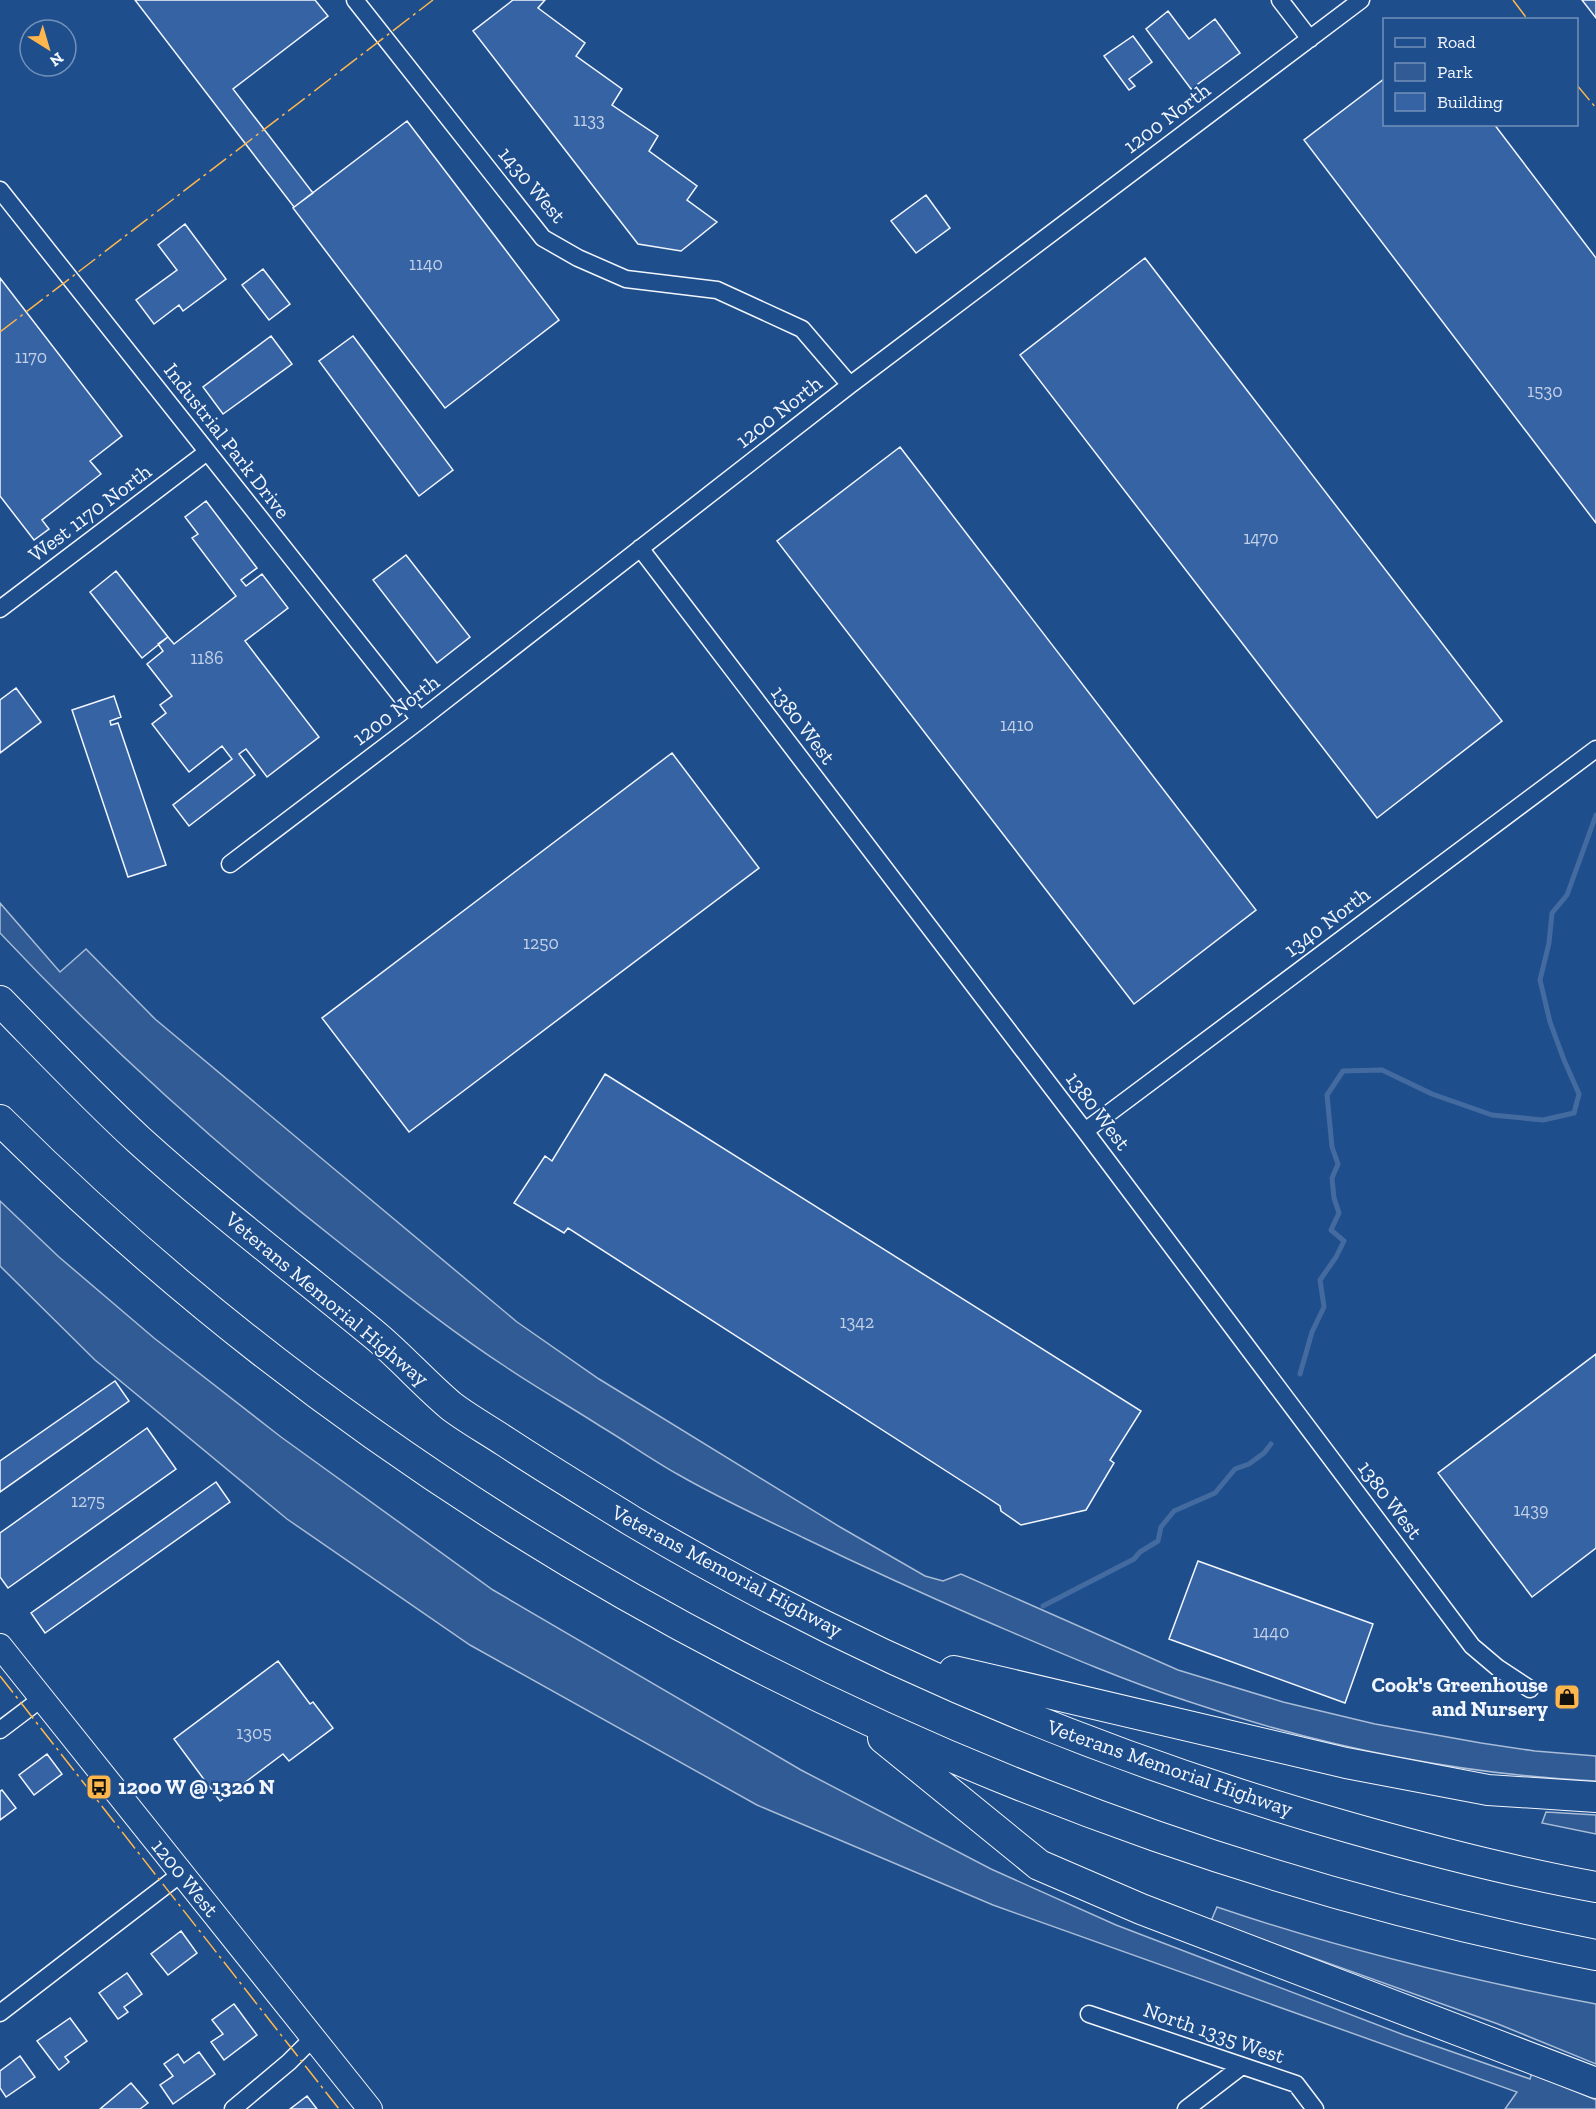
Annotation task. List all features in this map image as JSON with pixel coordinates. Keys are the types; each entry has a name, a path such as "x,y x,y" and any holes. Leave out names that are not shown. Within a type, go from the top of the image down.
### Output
{"highway":[{"name":"Veterans Memorial Highway","path":"0,1001 137,1138 277,1258 379,1338 453,1407 544,1467 666,1541 747,1586 886,1655 1010,1711 1111,1750 1281,1808 1412,1846 1596,1887"},
{"path":"0,1120 108,1221 189,1291 303,1380 421,1466 581,1569 734,1654 919,1743 1043,1795 1216,1857 1377,1905 1596,1955"},
{"path":"886,1655 1346,1763 1488,1790 1596,1797"},
{"path":"850,1711 1039,1865 1141,1909 1596,2083"}],"street":[{"name":"1430 West","path":"355,0 543,238 578,258 626,279 717,291 802,329 850,385"},
{"path":"1280,0 1310,39"},
{"name":"1200 North","path":"230,864 420,720 850,385 1361,0"},
{"name":"Industrial Park Drive","path":"0,190 420,720"},
{"name":"West 1170 North","path":"0,609 207,452"},
{"name":"1380 West","path":"640,548 1085,1131 1472,1646 1498,1668 1530,1689"},
{"name":"1340 North","path":"1085,1131 1596,749"},
{"name":"1200 West","path":"0,1646 370,2109"},
{"path":"0,1730 41,1699"},
{"path":"0,2013 182,1874"},
{"name":"North 1335 West","path":"1089,2014 1296,2084 1315,2109"},
{"path":"232,2109 289,2062 313,2038"},
{"path":"1186,2109 1242,2066"}],"green space":[{"path":"0,903 60,972 86,949 155,1019 517,1322 599,1379 840,1527 925,1576 943,1581 961,1574 1178,1670 1283,1702 1375,1724 1481,1743 1535,1751 1596,1756 1596,1781 1492,1772 1389,1755 1287,1732 1187,1701 1109,1673 959,1609 741,1508 694,1483 529,1382 466,1340 369,1266 258,1176 125,1058 0,933"},
{"path":"0,1201 59,1257 154,1338 281,1437 493,1590 801,1770 991,1869 1116,1925 1404,2035 1530,2079 1532,2072 1596,2100 1596,2109 1505,2109 1517,2092 993,1905 757,1805 470,1645 287,1519 95,1360 0,1266"},
{"path":"1546,1812 1596,1815 1596,1834 1542,1823"},
{"path":"1217,1907 1357,1950 1500,1985 1596,2004 1596,2064 1498,2024 1211,1921"}],"building":[{"path":"135,0 315,0 328,16 233,89 313,193 294,207"},
{"path":"513,0 545,0 538,8 585,43 576,56 622,89 612,105 658,136 649,151 697,186 687,200 717,222 681,251 638,244 473,31"},
{"path":"1582,0 1596,0 1596,18"},
{"path":"1168,11 1189,39 1215,19 1240,53 1191,89 1146,29"},
{"path":"1133,36 1152,62 1129,79 1135,86 1129,90 1104,56"},
{"path":"1383,80 1383,126 1496,126 1596,258 1596,523 1304,140"},
{"path":"407,121 559,320 445,408 293,208"},
{"path":"926,195 950,228 916,253 891,221"},
{"path":"185,224 226,279 183,311 179,305 154,324 136,300 177,270 158,245"},
{"path":"1145,258 1502,721 1377,818 1020,355"},
{"path":"263,269 290,304 269,320 242,285"},
{"path":"0,278 122,436 90,461 101,474 42,520 49,529 34,540 0,496"},
{"path":"271,336 292,364 223,414 203,387"},
{"path":"353,336 453,470 419,496 319,361"},
{"path":"900,447 1256,910 1134,1004 777,541"},
{"path":"206,501 257,568 241,580 246,586 262,574 288,608 245,641 319,737 267,777 246,749 239,754 255,775 189,826 173,805 232,759 222,746 189,772 152,724 166,713 160,705 172,696 147,664 163,651 158,644 168,637 174,644 236,596 192,538 198,534 185,517"},
{"path":"406,555 470,637 437,663 373,580"},
{"path":"116,571 168,637 142,658 90,592"},
{"path":"16,688 41,722 0,753 0,700"},
{"path":"114,696 121,717 110,721 111,725 118,723 166,865 128,877 72,710"},
{"path":"672,753 759,868 409,1132 322,1018"},
{"path":"605,1074 1141,1411 1110,1460 1114,1463 1086,1510 1021,1525 1001,1511 1000,1506 982,1494 568,1228 564,1233 514,1203 545,1156 552,1161"},
{"path":"1596,1354 1596,1548 1532,1597 1438,1473"},
{"path":"115,1381 129,1401 0,1492 0,1461"},
{"path":"147,1428 176,1469 8,1588 0,1577 0,1533"},
{"path":"216,1482 230,1502 45,1633 31,1613"},
{"path":"1198,1561 1373,1624 1345,1703 1169,1639"},
{"path":"278,1661 310,1704 313,1702 333,1728 289,1761 283,1754 220,1801 174,1739"},
{"path":"47,1754 62,1774 34,1795 19,1775"},
{"path":"2,1790 16,1808 0,1820 0,1791"},
{"path":"181,1931 197,1953 168,1975 151,1954"},
{"path":"127,1973 142,1994 124,2007 128,2012 118,2019 99,1993"},
{"path":"234,2004 257,2035 224,2060 211,2042 223,2034 212,2020"},
{"path":"70,2018 87,2041 65,2057 69,2062 59,2070 37,2041"},
{"path":"199,2052 215,2074 173,2104 160,2085 173,2076 164,2064 178,2054 184,2063"},
{"path":"20,2056 35,2077 6,2097 0,2088 0,2071"},
{"path":"131,2083 148,2103 140,2109 100,2109"},
{"path":"307,2096 317,2109 290,2109"}],"waterway":[{"path":"1300,1374 1312,1332 1324,1307 1320,1280 1344,1241 1331,1230 1339,1213 1334,1198 1332,1178 1338,1164 1332,1147 1327,1095 1343,1071 1382,1070 1432,1094 1492,1115 1543,1120 1574,1113 1579,1094 1550,1022 1540,980 1549,943 1552,913 1567,895 1596,815"},
{"path":"1043,1606 1134,1559 1140,1552 1158,1541 1161,1527 1174,1511 1215,1493 1235,1469 1249,1464 1264,1453 1271,1444"}],"power":[{"path":"0,332 433,0"},
{"path":"1513,0 1526,18"},
{"path":"1578,86 1596,108"},
{"path":"0,1676 339,2109"}],"place":[{"name":"Cook's Greenhouse and Nursery","path":"1567,1697"},
{"name":"1200 W @ 1320 N","path":"99,1787"}]}
